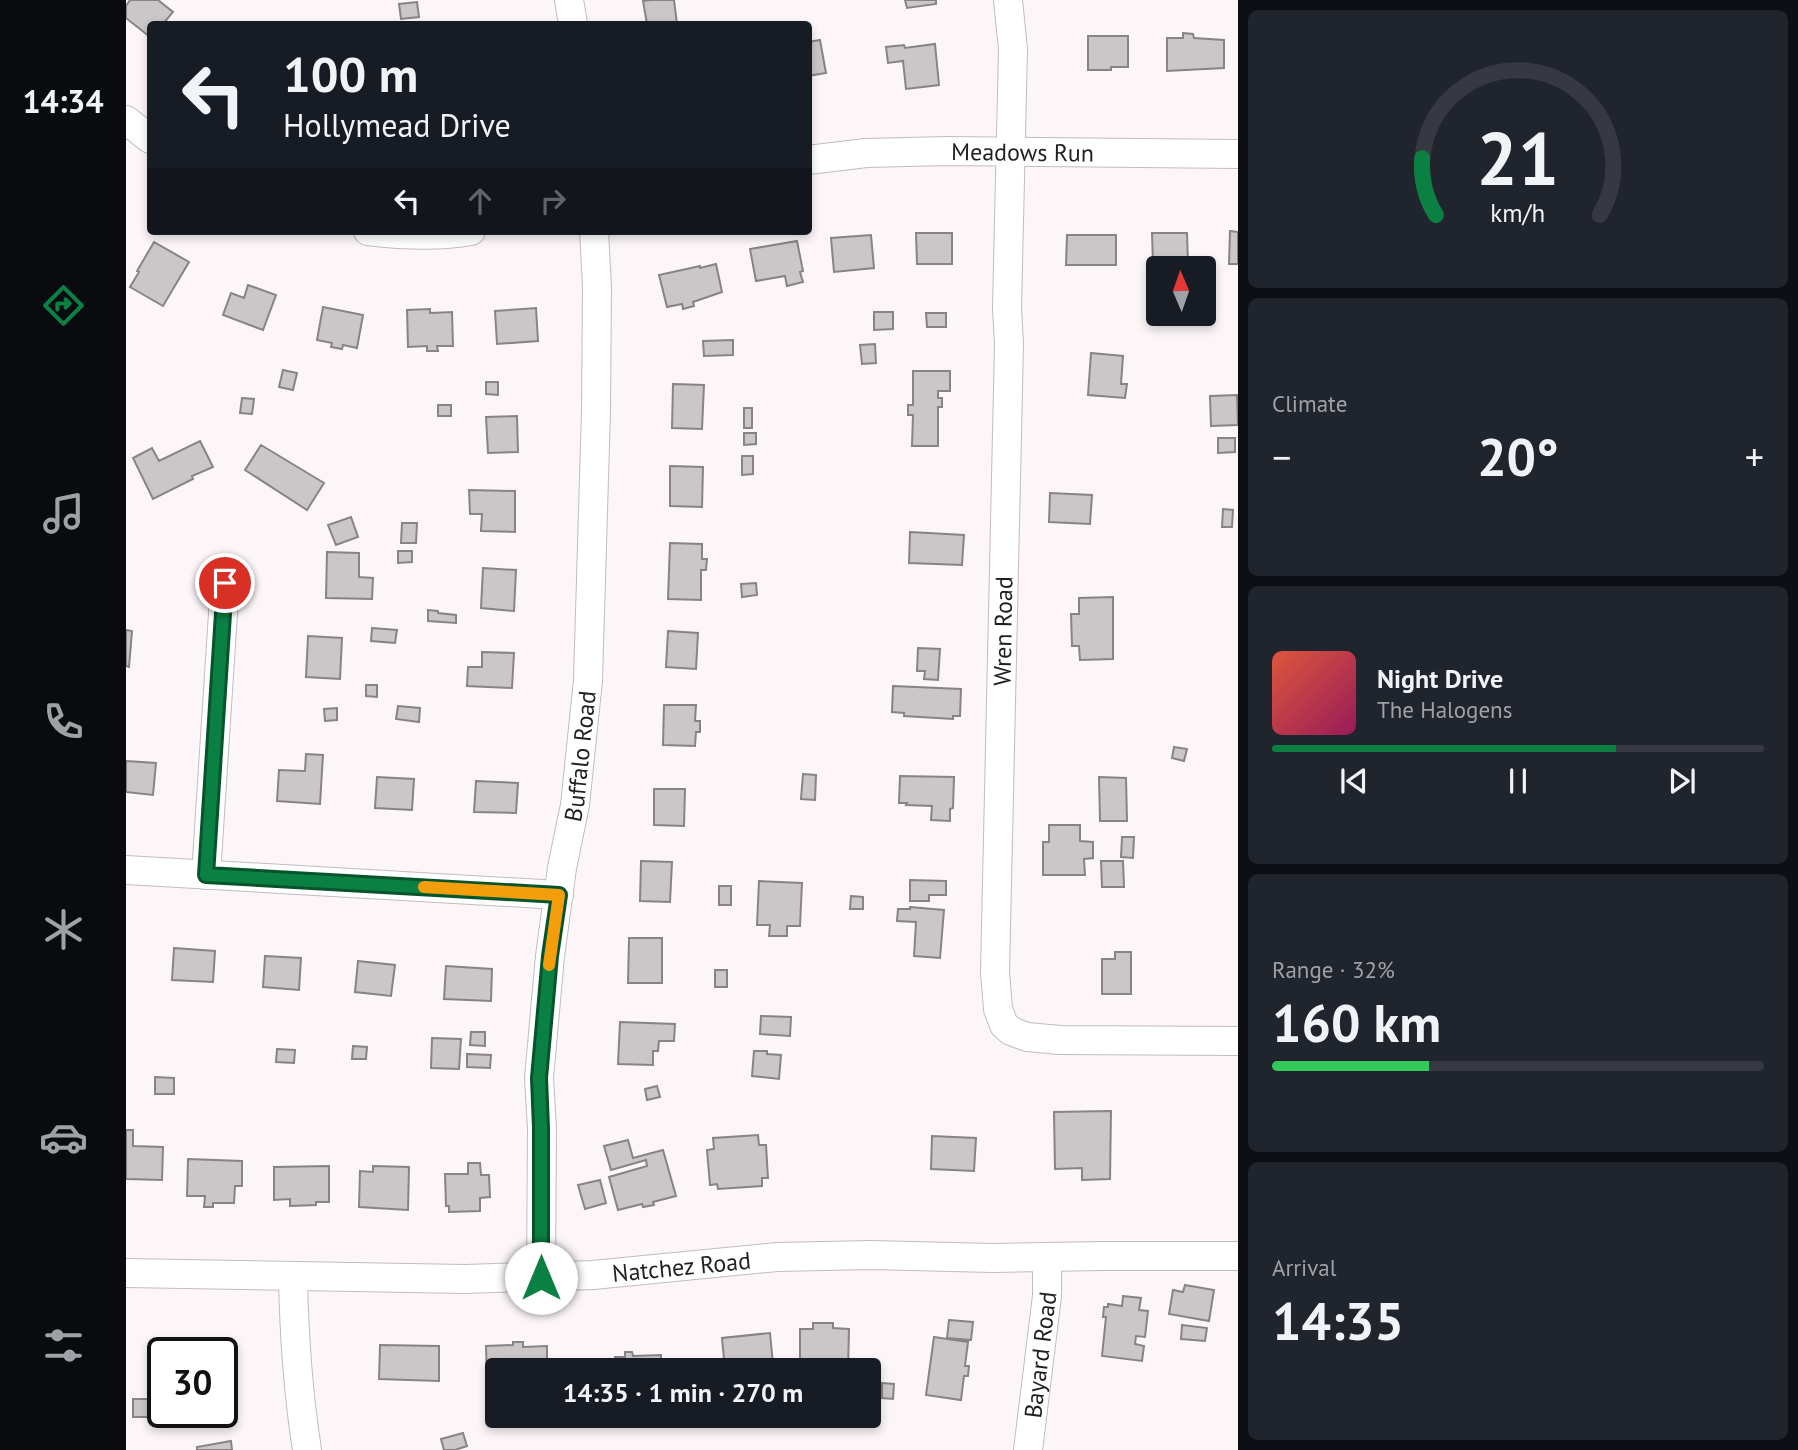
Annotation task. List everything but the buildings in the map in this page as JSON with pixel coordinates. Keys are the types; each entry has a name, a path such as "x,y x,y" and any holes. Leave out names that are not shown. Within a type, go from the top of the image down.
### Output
{"street":[{"path":"569,0 572,21"},
{"name":"Wren Road","path":"1008,0 1013,48 1012,151 995,972 998,1009 1004,1025 1027,1037 1060,1040 1238,1041"},
{"path":"126,121 147,137"},
{"name":"Meadows Run","path":"812,160 866,153 1238,153"},
{"name":"Buffalo Road","path":"541,1278 539,1078 550,956 562,868 575,805 588,680 596,411 597,287 594,235"},
{"path":"206,875 225,583"},
{"path":"126,870 559,895"},
{"name":"Natchez Road","path":"126,1273 541,1278 778,1257 1238,1256"},
{"name":"Bayard Road","path":"1028,1450 1047,1296 1047,1257"},
{"path":"293,1276 294,1333 307,1450"}],"slow traffic":[{"path":"424,887 559,895 549,965"}],"route":[{"path":"225,583 206,875 559,895 550,956 539,1078 541,1278"}]}
